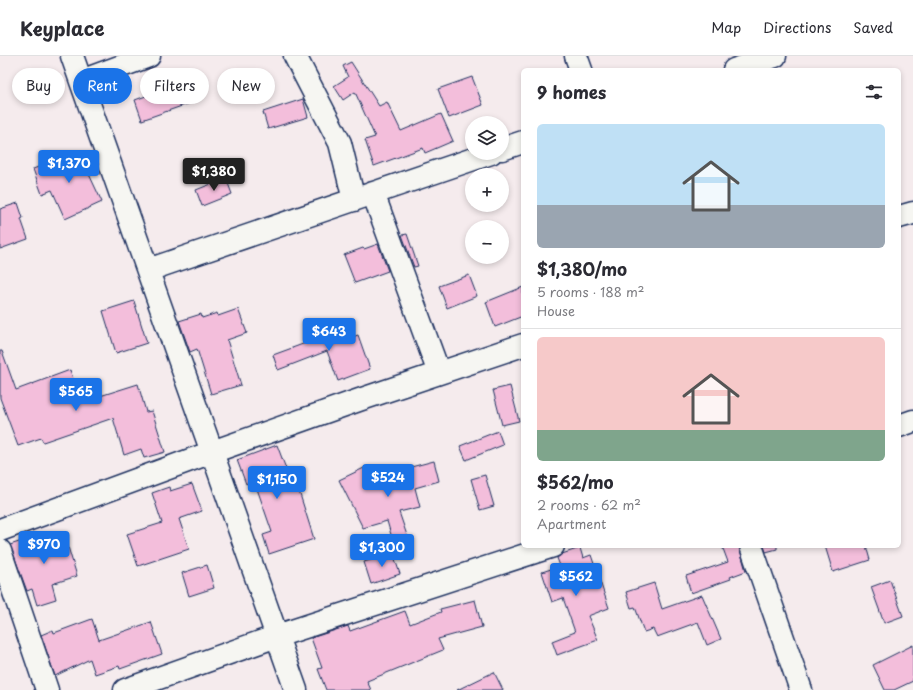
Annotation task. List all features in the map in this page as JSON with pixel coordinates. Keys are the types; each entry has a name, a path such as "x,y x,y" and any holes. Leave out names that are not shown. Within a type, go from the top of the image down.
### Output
{"street":[{"path":"72,56 76,68"},
{"path":"116,68 149,56"},
{"path":"295,56 340,143 364,196 438,373"},
{"path":"576,56 580,68"},
{"path":"740,68 775,56"},
{"path":"89,104 296,690"},
{"path":"509,147 521,143"},
{"path":"148,270 470,160"},
{"path":"901,217 913,213"},
{"path":"0,530 212,452 521,346"},
{"path":"901,425 913,421"},
{"path":"125,690 277,636 547,548"},
{"path":"752,548 801,690"},
{"path":"0,551 48,690"}],"building":[{"path":"351,62 379,106 387,102 401,131 441,114 453,141 425,153 423,148 374,166 365,140 375,137 355,92 343,100 334,86 348,77 343,66"},
{"path":"472,77 483,105 449,118 438,89"},
{"path":"140,98 140,104 187,104 142,120 135,100"},
{"path":"303,99 308,117 268,129 263,112"},
{"path":"82,151 90,172 88,172 102,202 65,219 52,190 42,194 33,169"},
{"path":"226,178 232,194 202,206 196,190"},
{"path":"18,203 23,218 21,219 28,239 0,249 0,209"},
{"path":"407,234 418,266 414,267 402,235"},
{"path":"378,244 388,271 355,283 344,255"},
{"path":"469,275 477,296 447,308 439,286"},
{"path":"521,288 521,317 495,327 486,302"},
{"path":"134,301 147,343 116,353 103,311"},
{"path":"238,309 247,333 227,340 241,385 211,394 197,349 190,352 179,321 201,314 202,318 217,313 218,316"},
{"path":"337,320 344,340 358,335 370,369 338,381 327,351 278,370 273,355 322,337 318,326"},
{"path":"0,351 2,351 16,390 70,370 81,402 138,384 146,412 152,411 165,452 144,458 141,449 124,455 113,418 43,442 41,438 18,446 0,398"},
{"path":"510,386 519,421 502,425 493,390"},
{"path":"498,431 503,445 466,460 460,446"},
{"path":"277,445 294,490 298,488 314,539 269,554 263,535 272,532 254,480 246,484 237,460"},
{"path":"434,461 439,481 415,488 420,507 399,512 412,550 397,555 387,521 363,528 339,480 364,468 369,478"},
{"path":"485,475 494,506 480,510 471,479"},
{"path":"192,484 202,511 179,519 189,549 138,566 127,534 162,523 152,493 169,487 170,491"},
{"path":"64,534 77,576 52,584 56,599 37,605 32,589 27,591 10,545 31,538 33,543"},
{"path":"580,548 583,558 591,555 609,608 588,616 598,640 557,655 552,641 575,632 563,598 552,602 542,572 560,566 557,558 562,554"},
{"path":"723,548 740,548 746,571 730,577 731,579 691,593 686,576 728,562"},
{"path":"765,548 777,548 777,549 766,552"},
{"path":"826,548 867,548 870,560 833,572"},
{"path":"393,553 400,574 371,584 364,562"},
{"path":"207,565 214,588 189,596 182,573"},
{"path":"890,580 903,616 884,623 871,587"},
{"path":"654,583 662,609 702,595 721,639 707,645 698,622 657,637 653,629 644,632 635,607 631,608 626,592"},
{"path":"475,600 482,627 438,639 443,650 367,681 371,690 326,690 318,669 322,668 311,638 348,626 350,631 405,611 410,624 441,612 440,609"},
{"path":"92,619 99,640 151,622 162,654 120,669 119,666 95,674 90,659 55,676 41,635 53,630 54,633"},
{"path":"913,645 913,681 894,690 885,690 873,665"},
{"path":"494,672 503,690 457,690"}]}
